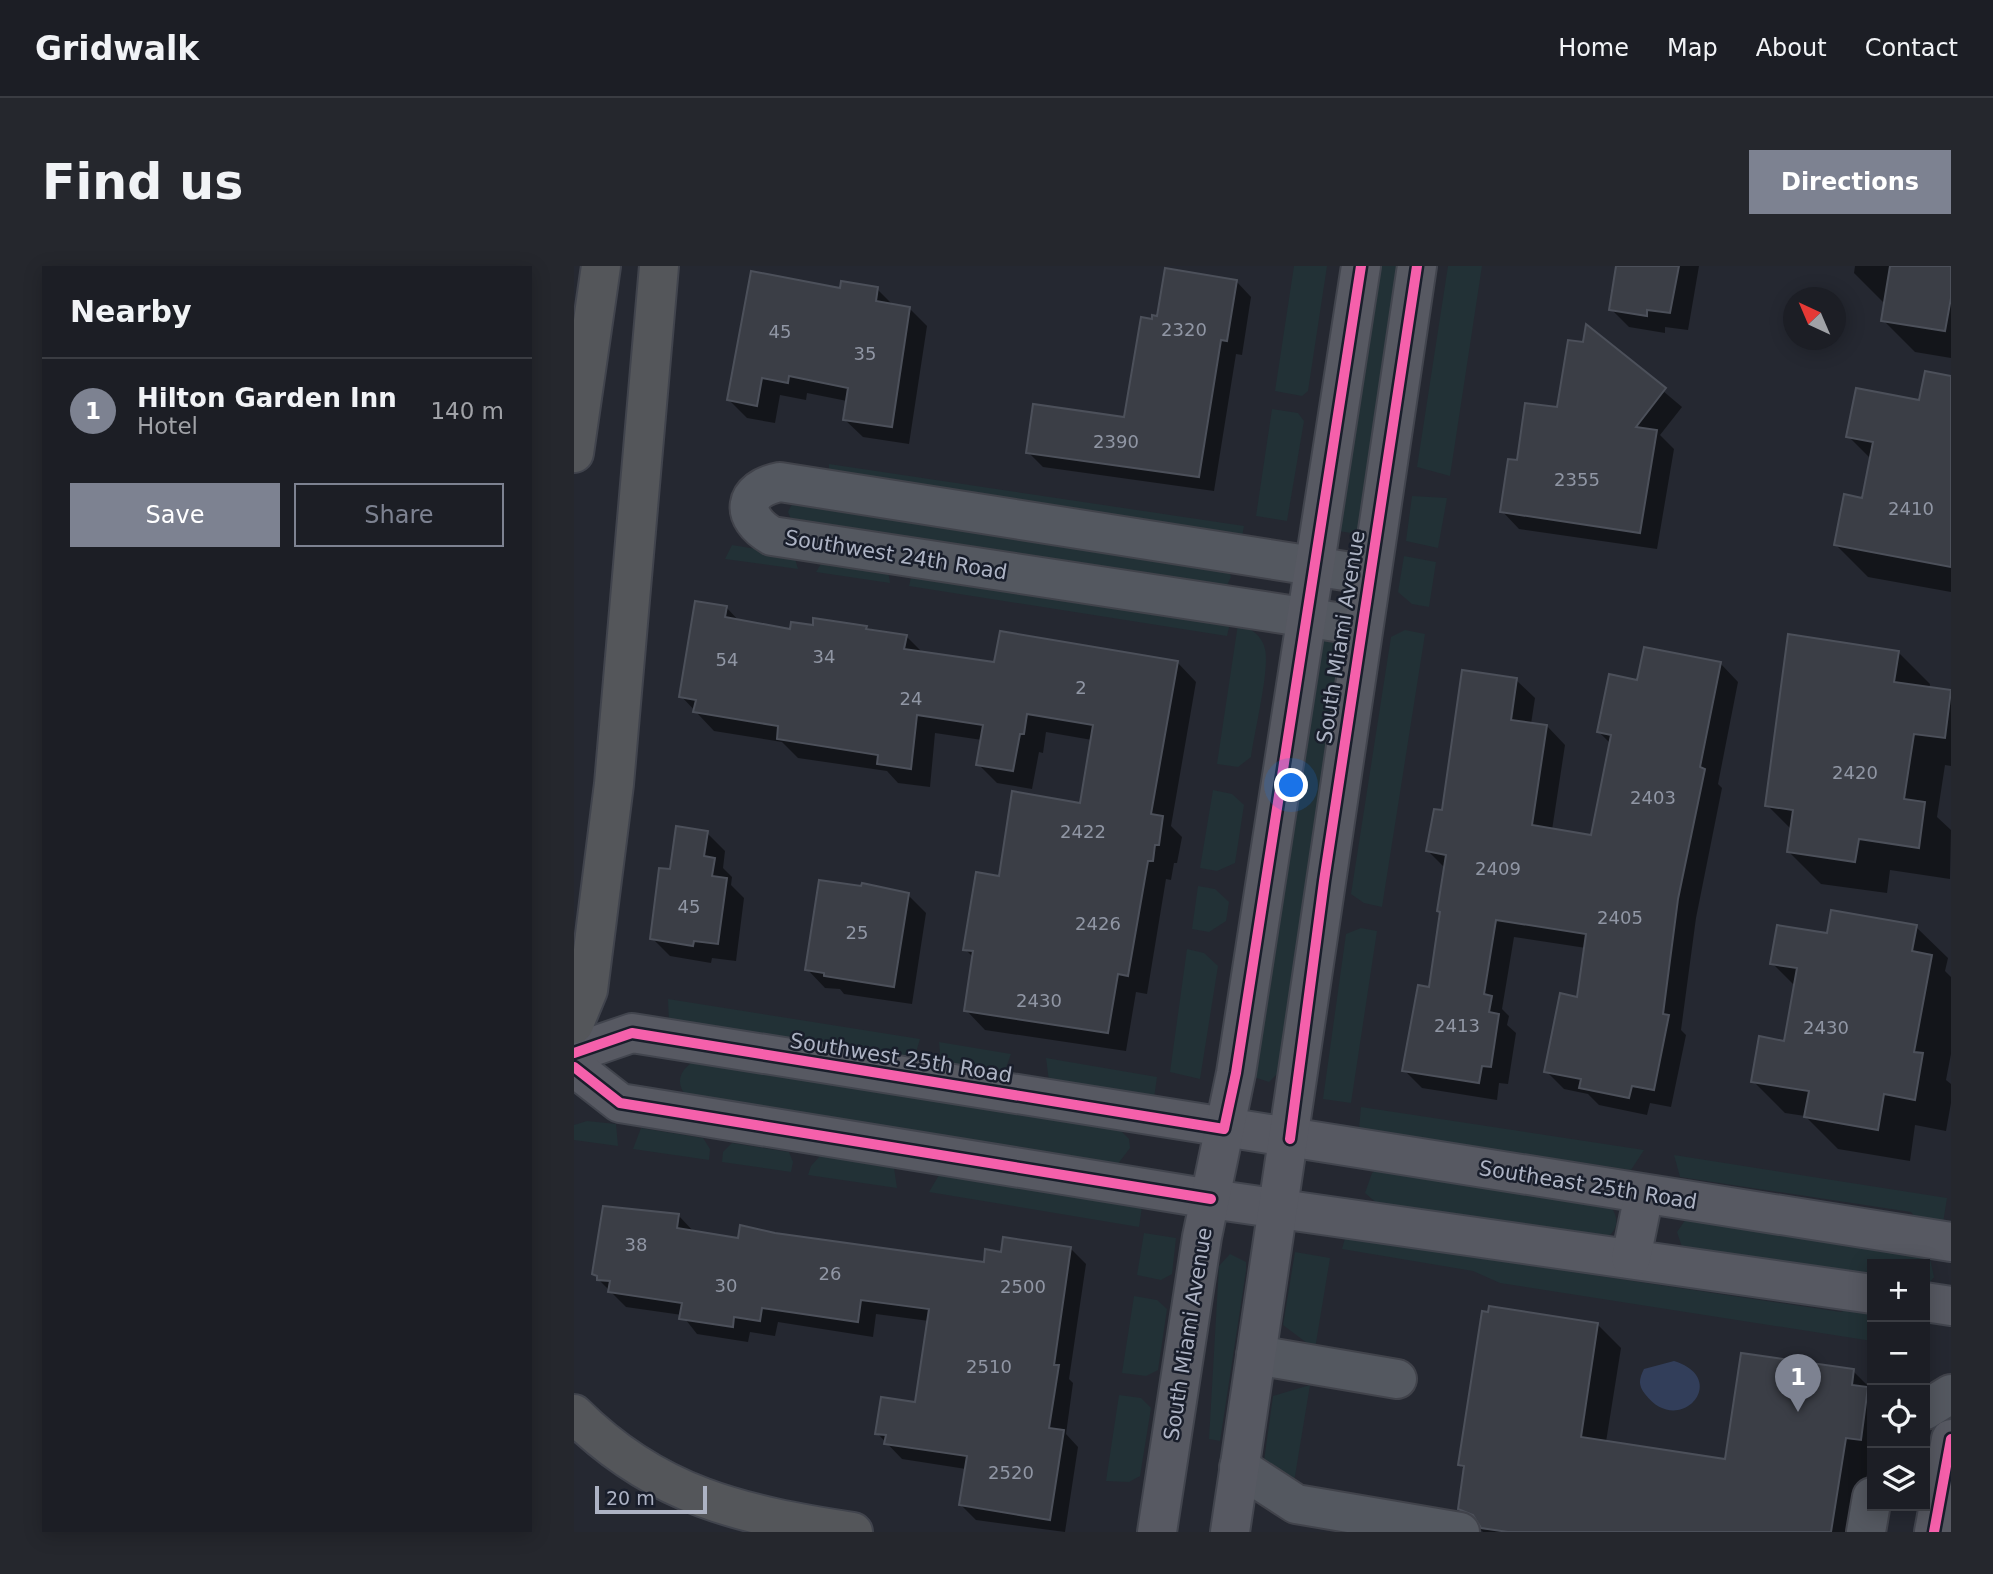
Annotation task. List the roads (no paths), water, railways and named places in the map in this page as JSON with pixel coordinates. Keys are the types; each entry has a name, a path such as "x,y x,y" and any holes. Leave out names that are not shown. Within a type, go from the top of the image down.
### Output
{"highway":[{"path":"574,453 601,266"},
{"path":"574,1024 588,990 614,785 659,266"},
{"path":"574,1414 631,1463 680,1490 736,1510 853,1532"}],"main road":[{"name":"South Miami Avenue","path":"1157,1532 1210,1199 1236,1073 1361,266"},
{"name":"South Miami Avenue","path":"1230,1532 1417,266"},
{"name":"Southwest 25th Road","path":"574,1052 632,1034 1224,1129"},
{"path":"574,1067 620,1103 1210,1199 1867,1293"},
{"name":"Southeast 25th Road","path":"1224,1129 1951,1242"},
{"path":"1632,1258 1644,1194"},
{"path":"1930,1303 1951,1306"},
{"path":"1934,1532 1951,1439"}],"street":[{"name":"Southwest 24th Road","path":"1362,626 772,536 756,527 749,513 752,497 761,486 780,482 1370,575"},
{"path":"1256,1356 1397,1379"},
{"path":"1930,1407 1951,1394"},
{"path":"1239,1468 1296,1504 1460,1532"},
{"path":"1866,1532 1870,1511"}],"water":[{"path":"1674,1361 1691,1369 1699,1380 1699,1391 1694,1401 1684,1408 1672,1410 1658,1406 1645,1394 1640,1382 1644,1369"}],"place":[{"name":"Hilton Garden Inn","path":"1798,1412"}]}
